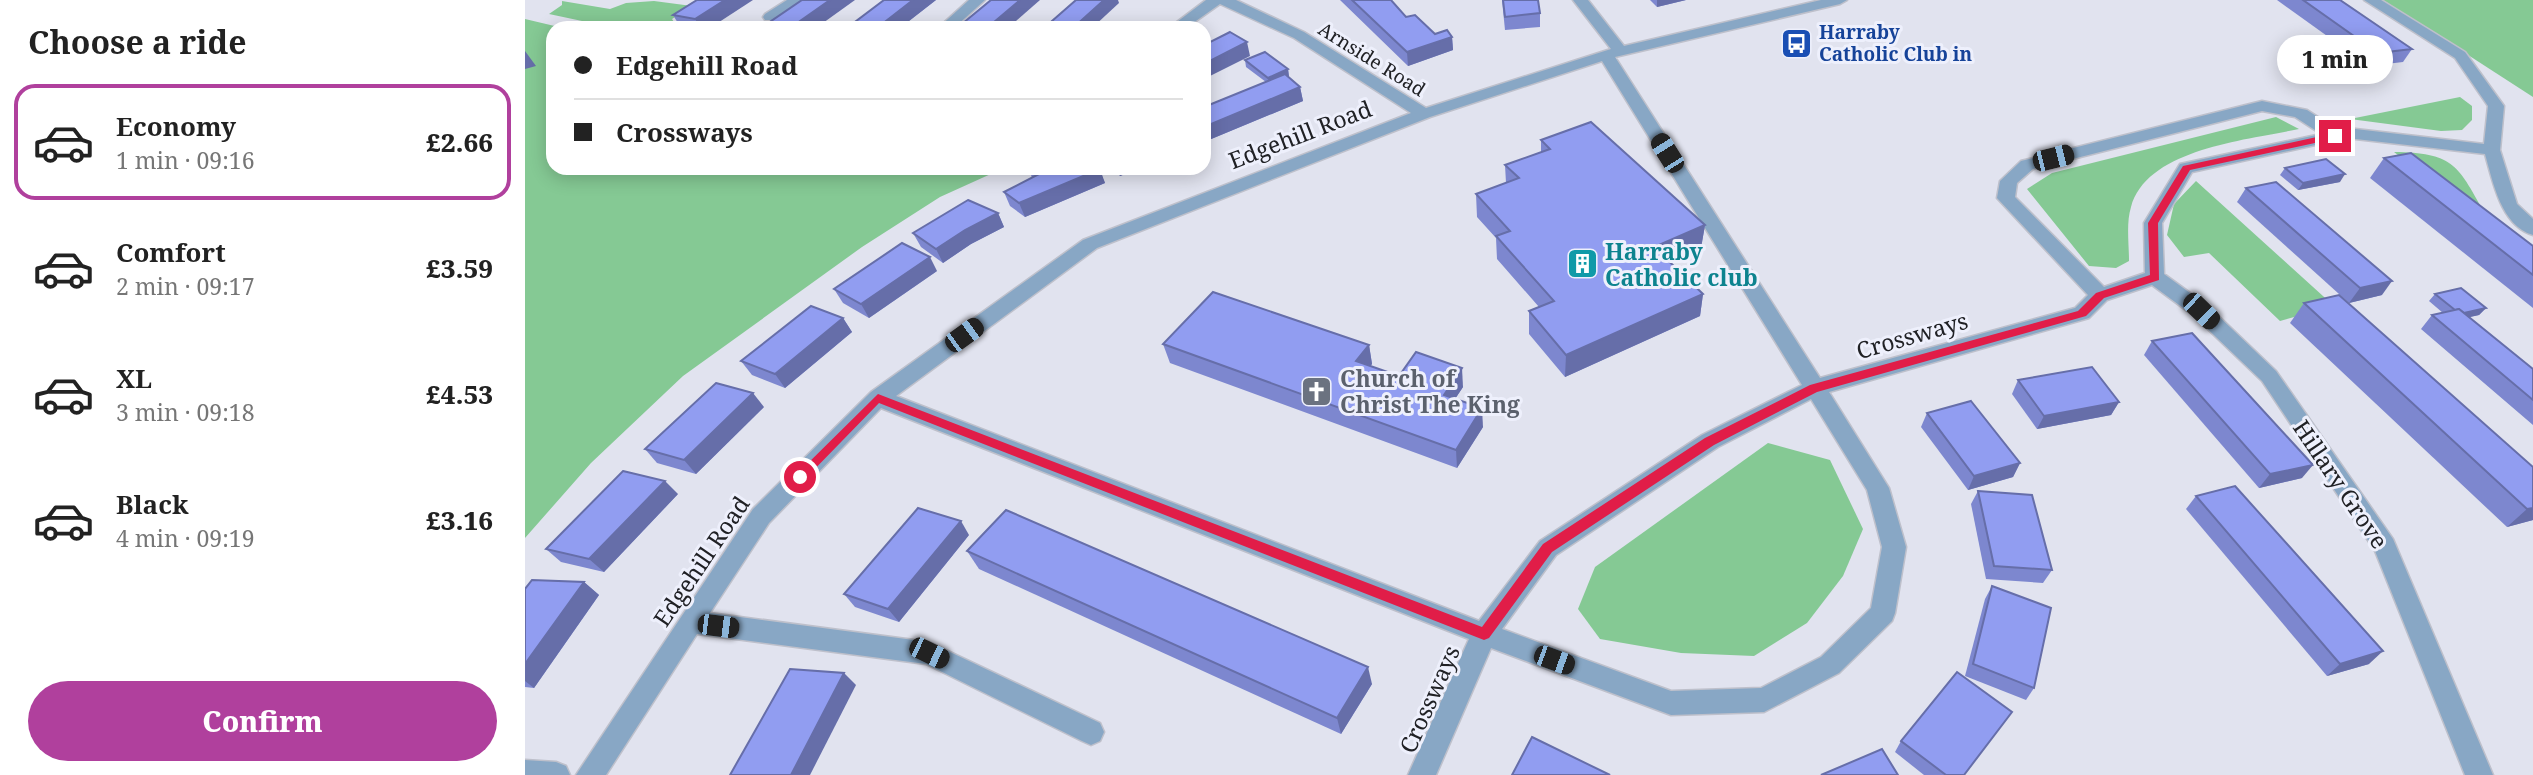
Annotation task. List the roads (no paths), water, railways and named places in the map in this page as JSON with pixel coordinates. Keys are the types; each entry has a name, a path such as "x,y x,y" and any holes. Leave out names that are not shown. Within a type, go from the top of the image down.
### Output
{"street":[{"path":"770,17 797,0"},
{"path":"953,21 978,0"},
{"path":"1186,21 1216,0"},
{"name":"Arnside Road","path":"1224,0 1299,35 1425,114"},
{"path":"878,398 1484,634 1671,703 1764,700 1830,665 1883,613 1894,547 1878,488 1814,388 1580,0"},
{"name":"Edgehill Road","path":"590,775 761,516 878,398 1090,244 1425,114 1614,54 1840,0"},
{"path":"2371,0 2460,55 2496,106 2492,150 2509,206 2533,229"},
{"path":"2100,295 2006,198 2009,181 2027,164 2262,106 2289,107 2299,111 2335,136"},
{"path":"2155,277 2153,223 2186,168 2347,134 2492,150"},
{"name":"Crossways","path":"1422,775 1484,634 1548,548 1710,441 1814,388 2082,313 2100,295 2155,277"},
{"name":"Hillary Grove","path":"2155,277 2201,311 2269,376 2385,546 2479,775"},
{"path":"691,622 929,653 1091,732"},
{"path":"525,774 557,775"}],"place":[{"name":"Harraby Catholic Club in","path":"1796,43"},
{"name":"Harraby Catholic club","path":"1582,264"},
{"name":"Church of Christ The King","path":"1317,391"}]}
